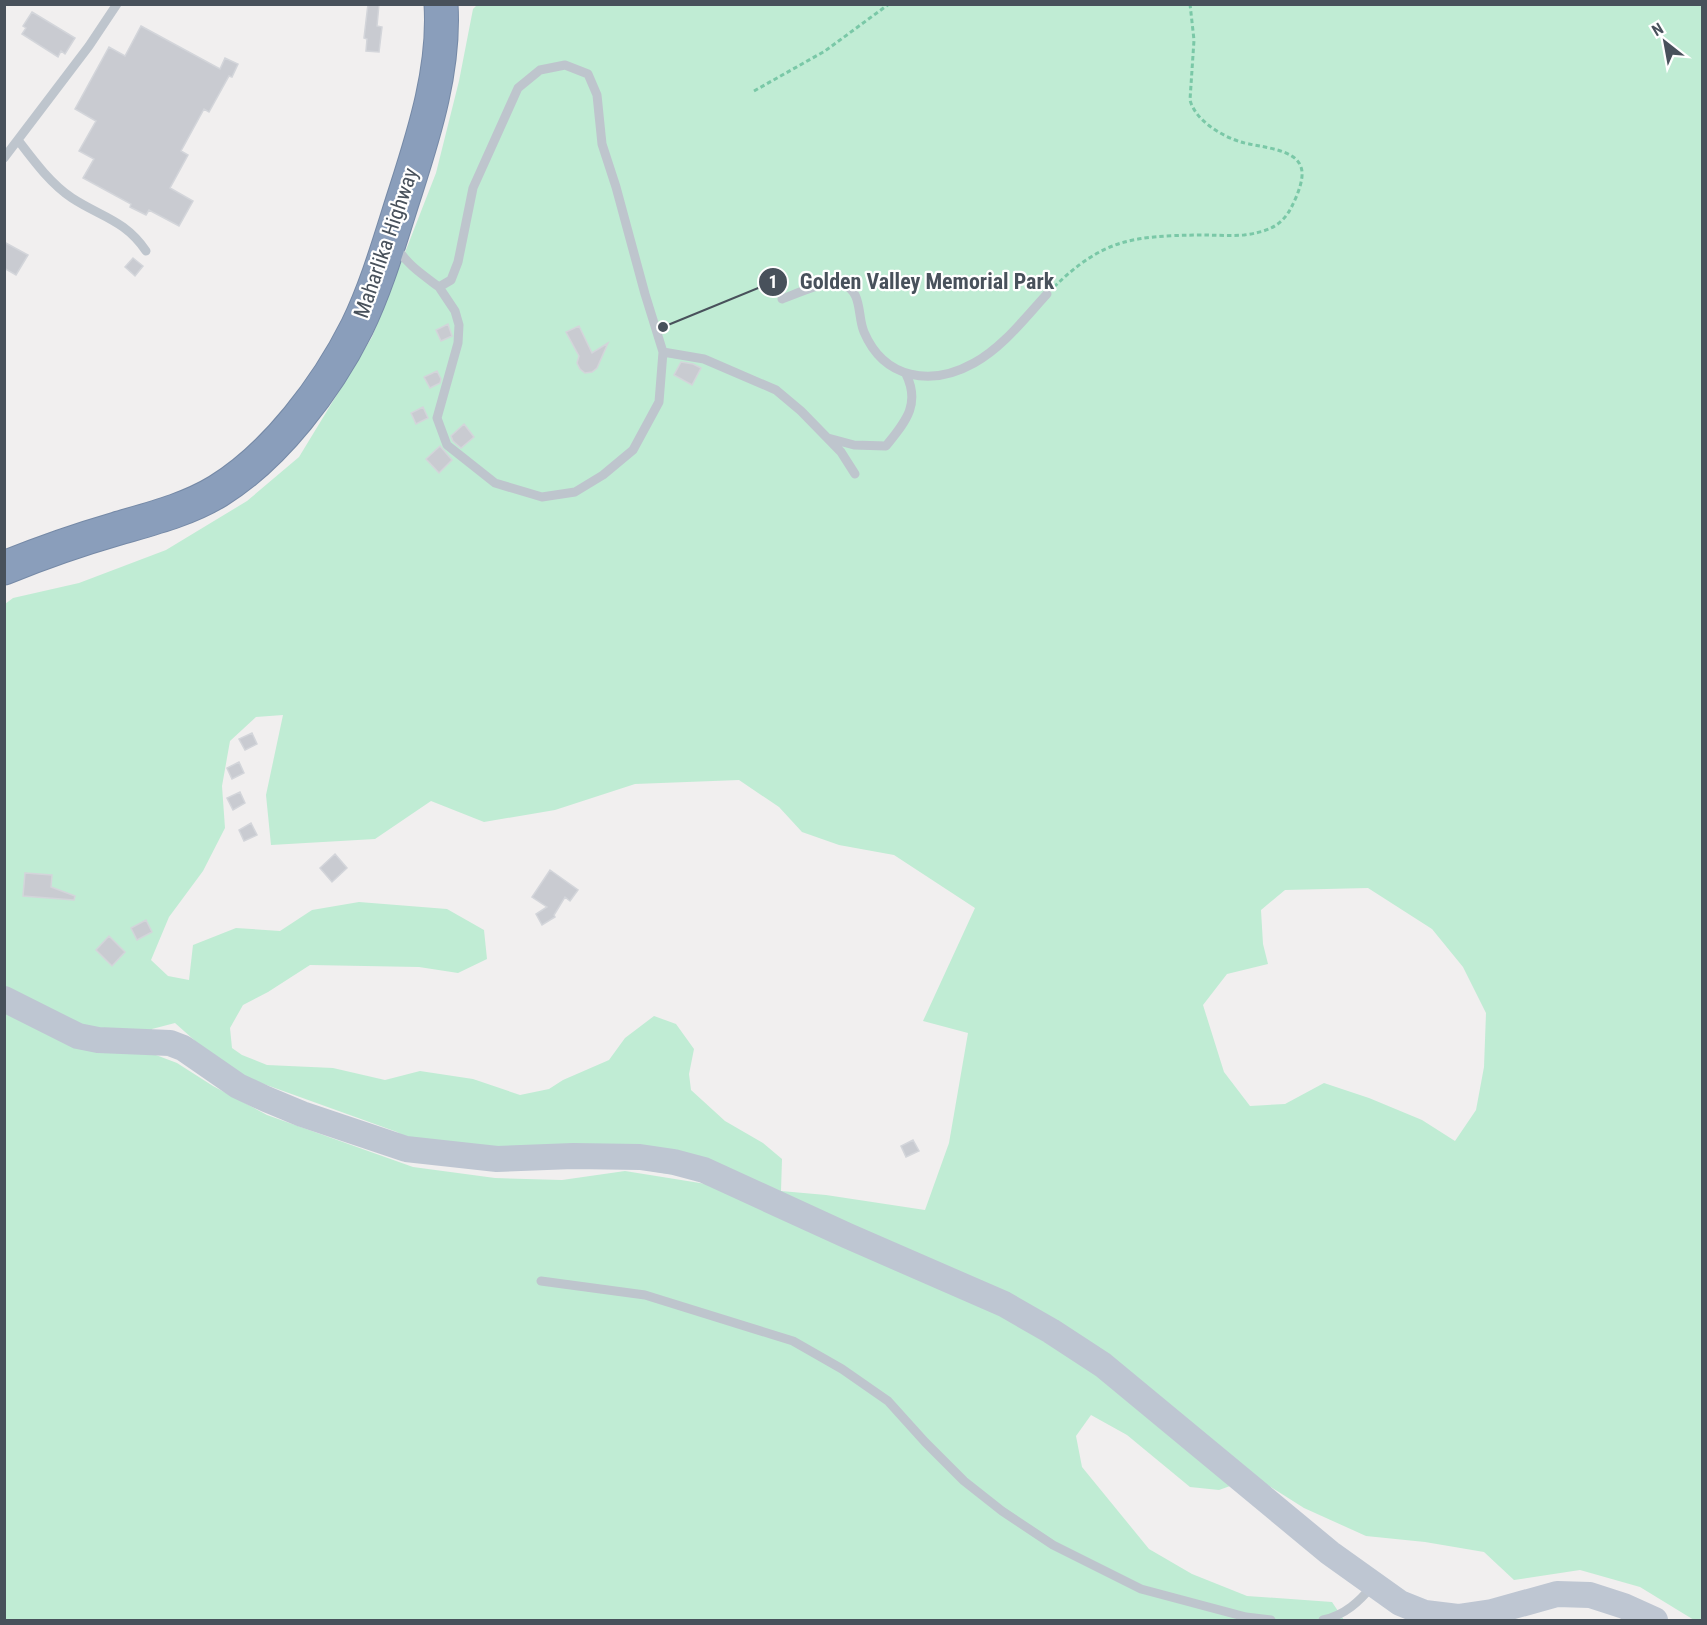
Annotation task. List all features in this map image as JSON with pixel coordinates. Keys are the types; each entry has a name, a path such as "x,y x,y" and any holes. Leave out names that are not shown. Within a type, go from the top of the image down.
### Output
{"highway":[{"name":"Maharlika Highway","path":"4,568 57,547 174,511 216,492 268,452 320,388 357,327 379,273 416,159 431,102 442,27 441,4"}],"main road":[{"path":"4,999 78,1036 98,1040 170,1043 183,1048 238,1086 266,1099 312,1118 406,1149 496,1159 573,1156 640,1157 674,1162 704,1170 1004,1304 1051,1331 1103,1365 1330,1553 1400,1603 1428,1617 1458,1617 1492,1612 1557,1594 1590,1595 1624,1606 1655,1620"}],"lane":[{"path":"4,159 89,46 117,4"},
{"path":"391,236 400,254 414,268 440,287 455,311 459,325 458,344 437,418 447,445 495,483 543,497 575,492 603,476 633,450 659,402 663,352 602,144 597,95 588,74 565,65 540,70 518,88 473,188 458,262 452,280 440,287"},
{"path":"18,140 58,188 125,226 138,238 146,251"},
{"path":"782,299 826,284 838,282 845,284 856,296 863,329 876,353 885,363 906,374 926,377 950,372 974,363 1000,344 1047,294"},
{"path":"663,352 704,359 776,390 826,437 855,474"},
{"path":"826,437 854,445 886,447 911,407 913,389 906,374"},
{"path":"541,1281 645,1295 793,1341 842,1369 888,1401 964,1481 1053,1545 1141,1589 1246,1617 1271,1620"},
{"path":"1323,1620 1348,1611 1374,1584"}],"path":[{"path":"754,91 825,51 889,4"},
{"path":"1047,294 1068,273 1092,255 1122,242 1151,236 1235,236 1270,230 1288,214 1295,200 1302,176 1302,168 1298,160 1283,152 1240,141 1221,133 1192,110 1190,100 1194,40 1190,4"}],"green space":[{"path":"477,5 1702,5 1702,1620 1694,1620 1640,1587 1580,1570 1514,1580 1484,1552 1425,1542 1366,1536 1304,1508 1255,1477 1219,1490 1190,1487 1127,1435 1091,1415 1076,1436 1082,1467 1149,1549 1192,1574 1247,1596 1332,1602 1344,1620 5,1620 5,604 13,598 79,583 166,550 247,501 299,457 372,337 436,173 459,81 473,9","holes":["283,715 266,795 271,845 375,839 431,801 484,822 555,810 635,784 739,780 779,807 802,832 839,845 894,855 975,908 923,1021 968,1033 949,1143 925,1210 826,1195 781,1191 782,1159 763,1143 725,1121 691,1090 689,1074 694,1049 676,1024 654,1016 625,1038 609,1060 563,1080 549,1089 520,1095 473,1079 420,1071 385,1080 333,1068 267,1065 242,1055 232,1048 230,1028 243,1005 310,965 419,967 458,973 487,959 484,930 447,909 359,902 312,910 280,931 236,928 193,945 189,980 168,976 151,960 169,917 203,871 225,828 222,786 230,741 256,717","1368,888 1432,929 1463,967 1486,1013 1484,1067 1476,1110 1455,1141 1422,1120 1369,1098 1324,1083 1285,1104 1250,1106 1224,1072 1203,1005 1227,974 1268,964 1263,944 1261,910 1285,890","175,1023 230,1072 397,1132 413,1141 521,1149 745,1187 706,1184 625,1171 562,1180 495,1178 413,1167 267,1115 213,1086 177,1063 148,1052 152,1029"]}],"building":[{"path":"368,4 379,4 377,26 382,27 379,52 366,51 367,39 364,38"},
{"path":"32,12 75,38 65,54 61,51 58,57 22,34 26,28 23,26"},
{"path":"141,26 220,69 225,58 238,64 209,112 204,109 181,151 188,155 170,188 193,201 179,226 149,210 146,215 130,207 131,204 83,178 94,159 79,151 96,121 75,109 109,47 125,56"},
{"path":"4,242 28,255 16,275 4,268"},
{"path":"133,258 143,266 135,276 125,267"},
{"path":"448,324 452,336 441,341 436,330"},
{"path":"579,326 592,353 608,343 597,368 592,372 585,373 580,369 577,363 579,356 566,332"},
{"path":"681,362 701,368 692,385 674,375"},
{"path":"437,371 441,379 440,383 430,388 424,377"},
{"path":"423,407 428,418 416,424 411,413"},
{"path":"464,424 474,437 461,448 451,436"},
{"path":"440,446 452,460 439,473 426,459"},
{"path":"252,733 257,744 245,750 239,739"},
{"path":"239,762 244,773 232,779 227,768"},
{"path":"240,792 245,803 233,810 227,798"},
{"path":"251,823 257,835 244,841 239,830"},
{"path":"335,854 347,868 332,882 320,868"},
{"path":"550,870 578,890 570,901 565,897 555,917 542,925 536,914 547,907 532,897"},
{"path":"25,873 52,875 51,887 75,896 74,900 23,896"},
{"path":"146,920 152,932 137,940 131,928"},
{"path":"109,936 125,952 112,966 96,950"},
{"path":"913,1140 919,1151 906,1157 901,1146"}],"place":[{"name":"Golden Valley Memorial Park","path":"663,327"}]}
